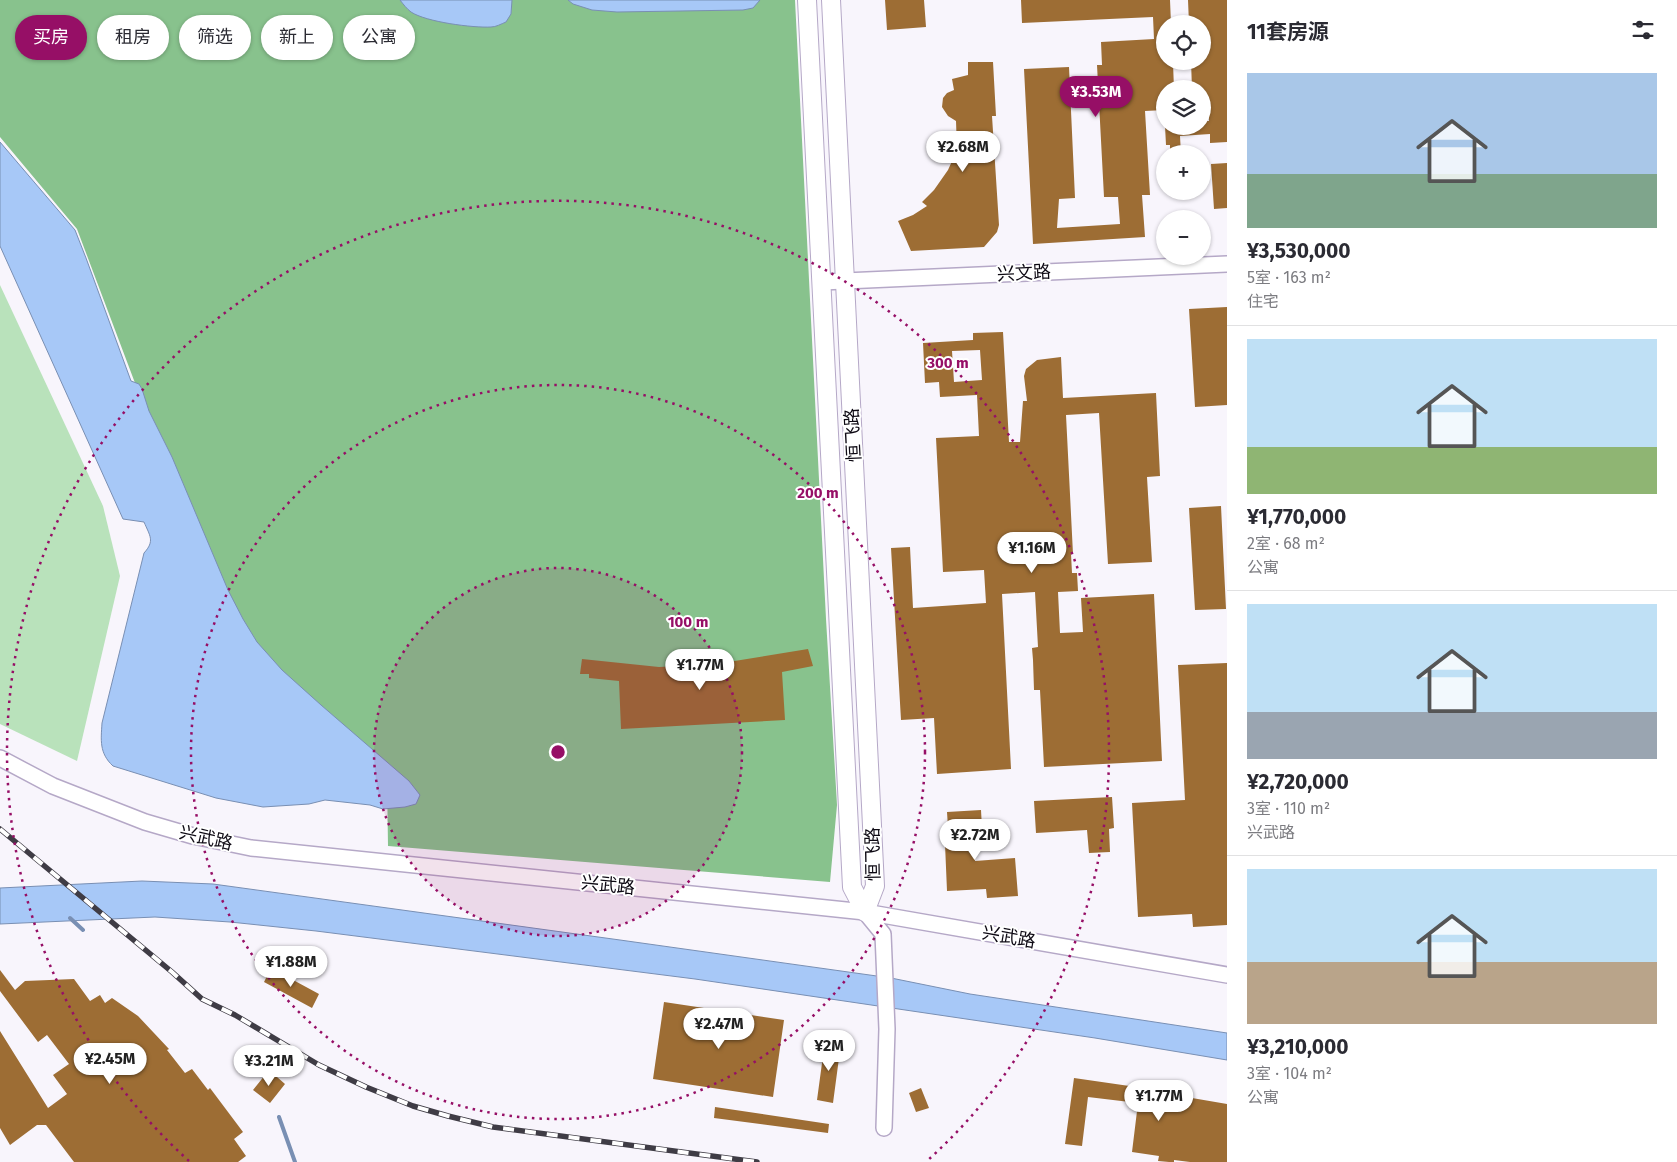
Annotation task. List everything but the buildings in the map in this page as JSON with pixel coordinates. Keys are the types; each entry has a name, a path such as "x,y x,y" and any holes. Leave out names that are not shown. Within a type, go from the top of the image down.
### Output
{"main road":[{"name":"恒飞路","path":"807,0 852,887 865,912"},
{"name":"恒飞路","path":"831,0 875,886 865,912"}],"street":[{"name":"兴文路","path":"822,282 1227,264"},
{"name":"兴武路","path":"0,758 53,786 145,822 193,836 251,848 865,912 1227,975"},
{"path":"865,912 883,934 887,1029 884,1128"}],"green space":[{"path":"0,0 795,0 837,805 830,882 388,846 387,780 279,688 213,590 77,229 0,137"},
{"path":"0,285 103,506 120,576 77,761 0,724"}],"water":[{"path":"400,0 512,0 511,14 506,22 495,27 483,27 450,24 427,19 411,12"},
{"path":"568,0 760,0 753,8 743,10 617,12 592,10 573,4"},
{"path":"0,142 75,230 131,381 139,384 142,389 149,411 172,457 228,590 257,642 282,670 409,781 420,795 416,804 383,809 370,805 325,800 309,804 263,807 216,798 113,766 108,761 101,741 102,723 144,553 149,545 150,538 144,522 123,519 0,246"},
{"path":"142,881 213,884 620,940 891,978 970,994 1227,1033 1227,1060 1095,1038 695,979 316,931 230,922 155,917 0,924 0,888"}],"waterway":[{"path":"70,918 83,930"},
{"path":"279,1117 295,1162"}],"railway":[{"path":"0,829 202,999 235,1015 319,1065 366,1087 413,1106 493,1127 757,1162"}]}
